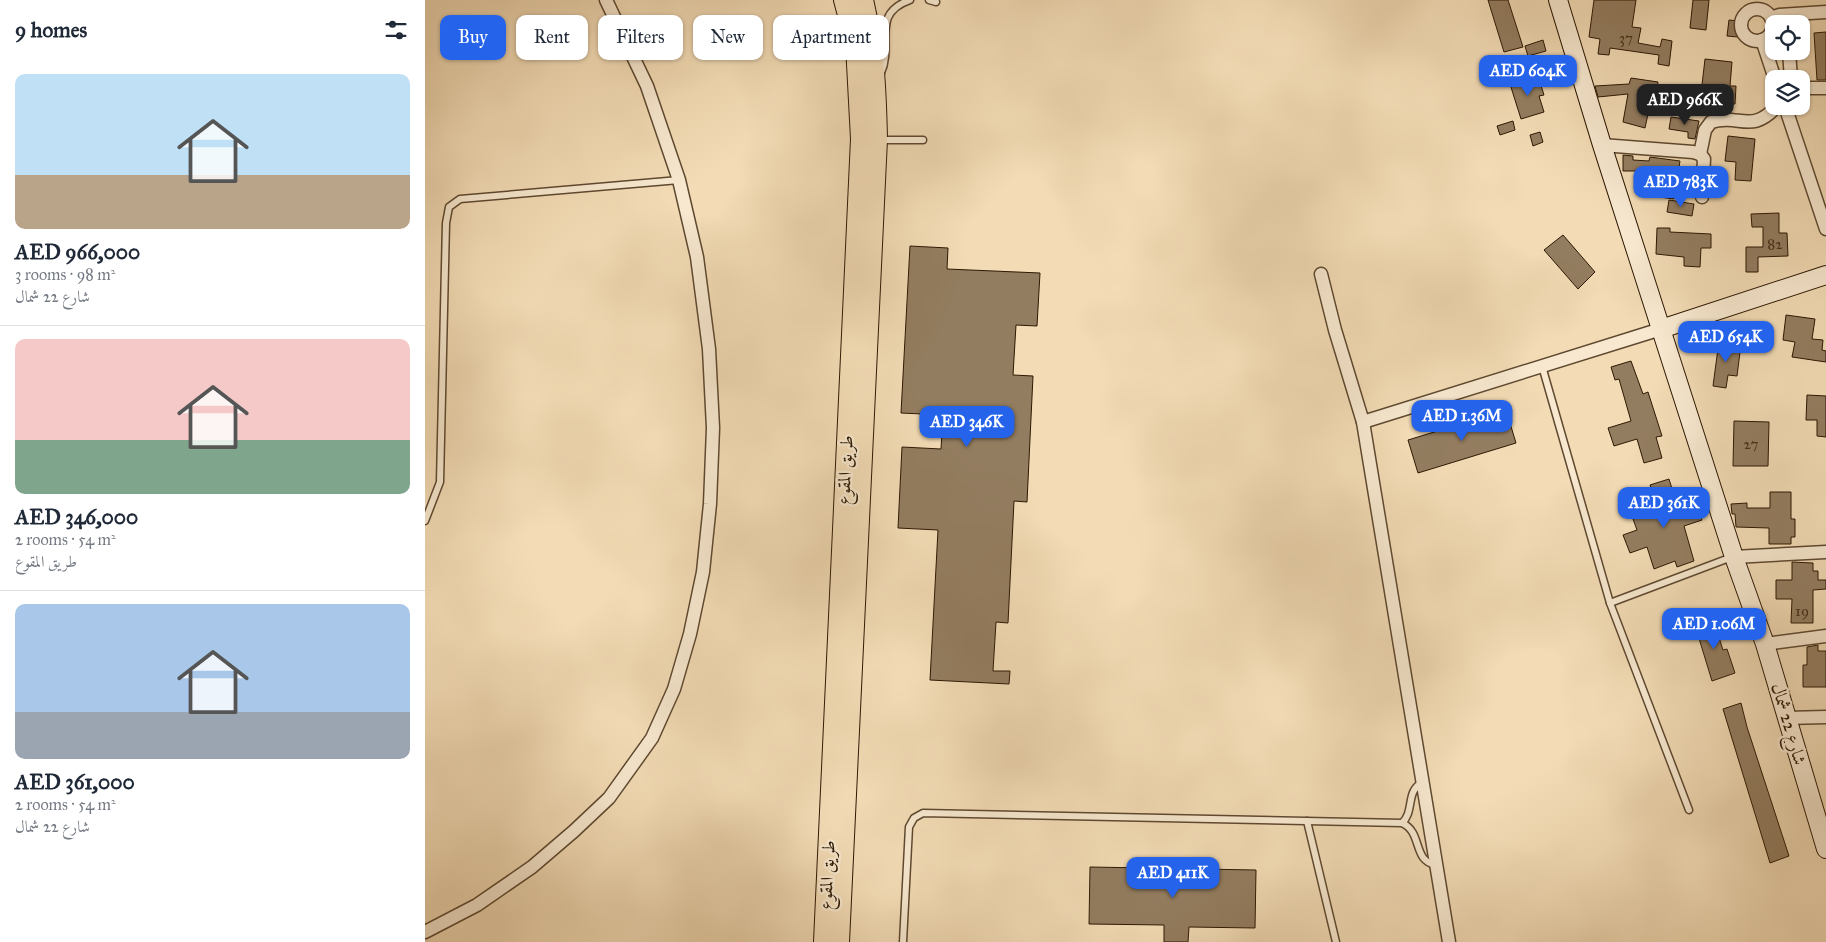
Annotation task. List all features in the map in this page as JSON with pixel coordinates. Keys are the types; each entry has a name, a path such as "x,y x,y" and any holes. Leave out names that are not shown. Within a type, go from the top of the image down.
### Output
{"main road":[{"name":"طريق المقوع","path":"823,942 861,139 856,45 843,0"},
{"name":"طريق المقوع","path":"839,942 877,140 876,83 863,0"}],"street":[{"path":"425,932 477,905 532,867 609,798 651,738 674,689 691,634 703,572 710,504 713,428 709,349 697,257 679,180 647,86 606,0"},
{"name":"شارع 22 شمال","path":"1558,0 1734,557 1765,644 1826,849"},
{"path":"1765,37 1757,41 1744,35 1741,26 1742,17 1753,4 1768,15"},
{"path":"1809,15 1826,12"},
{"path":"1762,40 1772,70"},
{"path":"1810,88 1826,88"},
{"path":"1700,154 1705,130 1711,122 1759,121 1769,115"},
{"path":"1788,115 1826,229"},
{"path":"1602,144 1700,154 1704,159 1701,197"},
{"path":"1321,274 1337,339 1363,422 1449,942"},
{"path":"1363,422 1826,276"},
{"path":"1734,557 1826,552"},
{"path":"1765,644 1826,636"},
{"path":"1786,718 1826,717"}],"lane":[{"path":"876,83 883,68 885,25 893,4 911,0"},
{"path":"877,140 923,140"},
{"path":"425,520 440,482 446,223 449,207 460,200 679,180"},
{"path":"1541,366 1610,603 1689,810"},
{"path":"1610,603 1734,557"},
{"path":"1402,823 1407,817 1412,792 1423,782"},
{"path":"903,942 909,827 913,818 923,814 1402,823 1407,825 1414,833 1426,862 1436,866"},
{"path":"1307,821 1336,942"}],"building":[{"path":"1488,0 1508,0 1523,47 1504,52"},
{"path":"1594,0 1636,0 1632,27 1641,28 1638,43 1660,47 1662,39 1672,41 1669,66 1658,64 1659,55 1610,48 1609,55 1598,54 1600,39 1589,37"},
{"path":"1693,0 1709,0 1706,30 1690,28"},
{"path":"1729,20 1739,21 1738,37 1727,36"},
{"path":"1826,32 1826,80 1817,80 1814,33"},
{"path":"1543,40 1546,51 1528,56 1525,46"},
{"path":"1705,59 1732,62 1730,86 1736,86 1735,104 1712,102 1714,86 1702,85"},
{"path":"1538,76 1544,95 1539,96 1544,112 1521,119 1510,84"},
{"path":"1631,78 1658,82 1652,114 1648,114 1645,128 1623,122 1628,94 1598,97 1595,86 1629,84"},
{"path":"1671,117 1699,121 1695,139 1688,138 1688,132 1669,129"},
{"path":"1513,121 1515,130 1500,135 1497,126"},
{"path":"1540,132 1543,142 1533,146 1530,135"},
{"path":"1728,136 1755,139 1751,181 1735,180 1736,162 1725,161"},
{"path":"1623,155 1633,156 1633,160 1649,161 1650,157 1680,161 1674,199 1659,197 1660,179 1648,178 1649,171 1623,171"},
{"path":"1669,200 1694,204 1692,216 1667,212"},
{"path":"1779,213 1779,233 1787,233 1788,256 1758,257 1758,272 1746,272 1746,247 1763,247 1763,227 1752,227 1751,214"},
{"path":"1657,228 1670,228 1670,232 1711,234 1711,248 1701,248 1700,267 1684,266 1684,257 1656,254"},
{"path":"1563,235 1595,272 1578,289 1544,250"},
{"path":"910,246 948,248 947,269 1040,273 1037,326 1016,325 1013,375 1033,376 1027,502 1014,501 1008,623 996,622 993,671 1010,671 1009,684 930,680 938,530 898,528 902,447 941,449 943,415 901,413"},
{"path":"1786,315 1815,319 1812,339 1823,340 1822,350 1826,351 1826,362 1792,357 1795,342 1783,340"},
{"path":"1719,341 1741,344 1737,376 1728,375 1726,388 1713,386"},
{"path":"1631,361 1643,394 1648,392 1662,436 1656,437 1662,458 1644,463 1637,439 1614,446 1608,428 1631,421 1619,379 1615,380 1611,367"},
{"path":"1807,395 1826,396 1826,437 1817,436 1817,420 1806,420"},
{"path":"1506,410 1516,443 1418,473 1408,440"},
{"path":"1734,421 1769,422 1768,466 1733,466"},
{"path":"1669,479 1673,492 1679,491 1686,513 1698,509 1702,520 1684,526 1694,561 1677,567 1675,561 1654,569 1647,547 1630,553 1623,535 1637,530 1633,519 1658,510 1650,485"},
{"path":"1770,492 1791,492 1791,519 1795,519 1795,537 1791,537 1791,544 1769,544 1769,528 1736,527 1735,514 1732,514 1731,504 1747,503 1747,508 1770,508"},
{"path":"1792,562 1813,563 1813,571 1818,571 1818,580 1826,580 1826,589 1813,590 1813,623 1791,623 1792,599 1776,599 1776,580 1792,580"},
{"path":"1712,616 1723,650 1727,649 1735,673 1712,681 1694,622"},
{"path":"1818,645 1818,651 1826,651 1826,687 1803,687 1803,665 1807,665 1807,647"},
{"path":"1741,703 1789,856 1770,863 1723,709"},
{"path":"1090,867 1256,870 1255,928 1189,927 1188,942 1164,942 1164,925 1089,924"}]}
